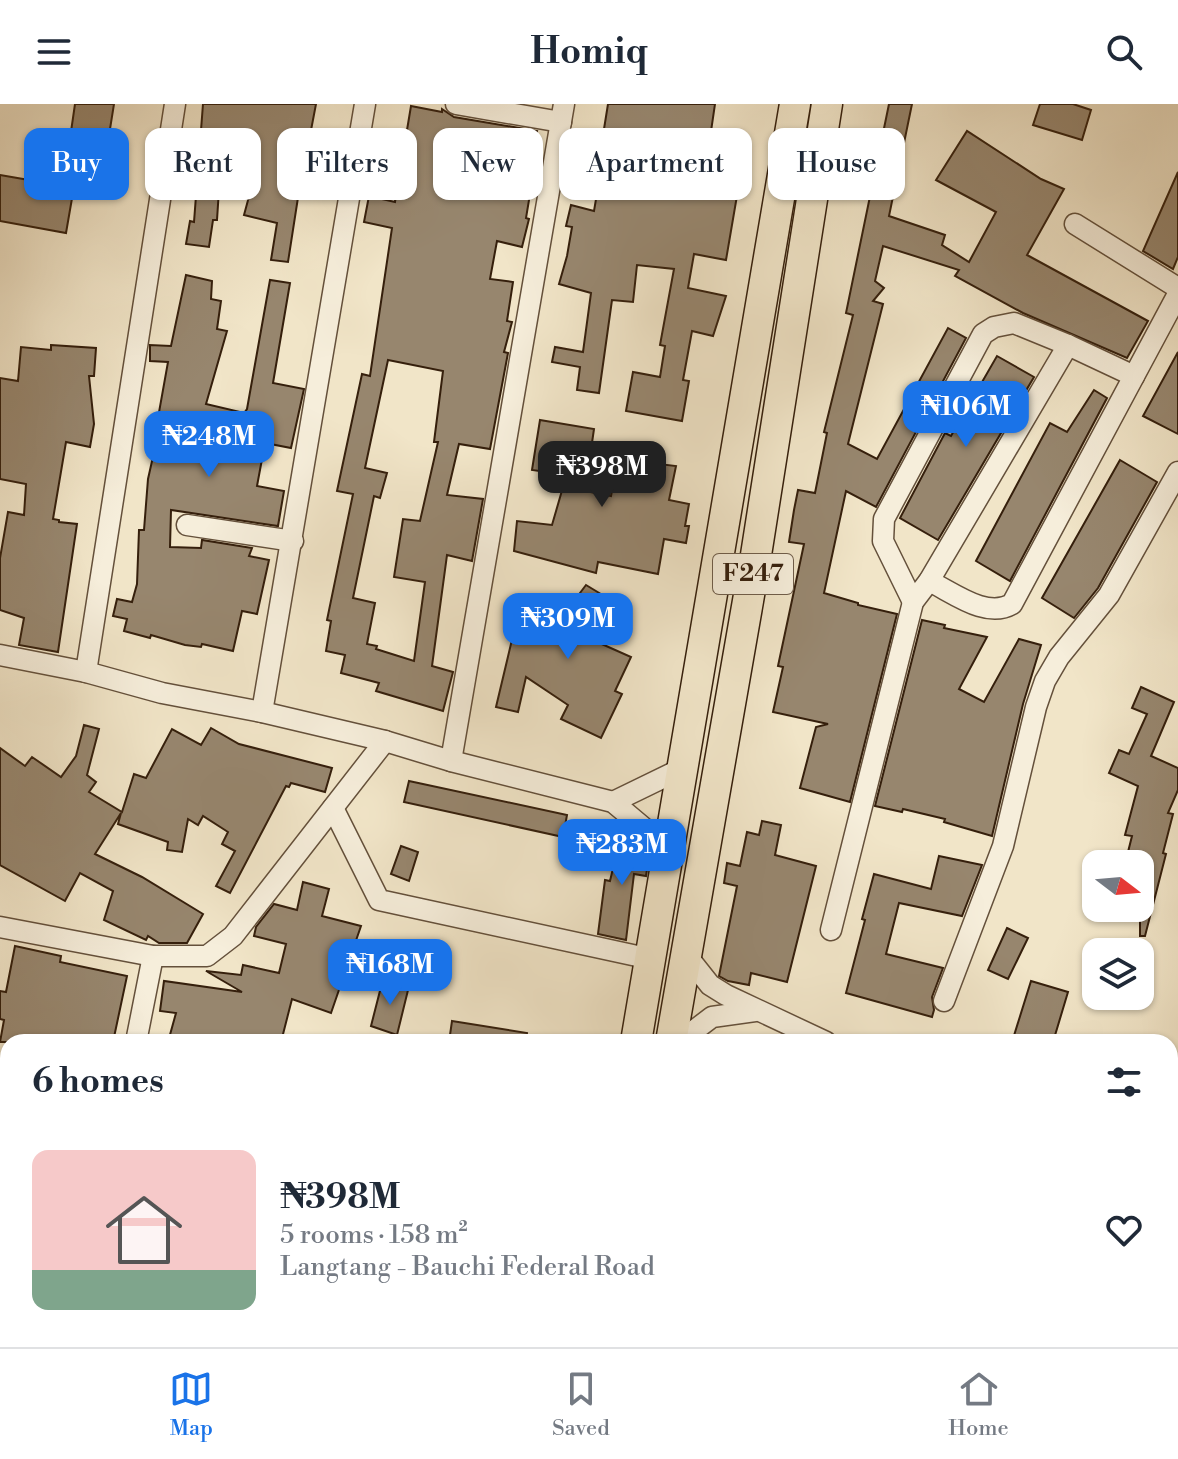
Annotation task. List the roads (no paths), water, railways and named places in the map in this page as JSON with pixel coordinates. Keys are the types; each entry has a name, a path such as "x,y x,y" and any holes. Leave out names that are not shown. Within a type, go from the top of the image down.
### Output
{"main road":[{"name":"F247","path":"637,1034 795,104"},
{"name":"F247","path":"672,1034 756,555 827,104"},
{"path":"721,548 756,555"}],"street":[{"path":"86,672 175,104"},
{"path":"262,712 365,104"},
{"path":"451,761 563,113 456,104"},
{"path":"929,581 987,610 1002,610 1012,604 1178,291 1075,224"},
{"path":"913,602 883,541 884,519 983,334 994,327 1014,323 1134,376"},
{"path":"831,930 913,602 929,581 1068,345"},
{"path":"944,1001 1003,846 1045,681 1059,657 1109,595 1178,472"},
{"path":"187,525 293,541"},
{"path":"0,655 385,741 613,802 670,850"},
{"path":"0,927 153,956 207,956 233,936 385,741"},
{"path":"613,802 683,768"},
{"path":"333,808 379,900 651,959"},
{"path":"138,1034 153,956"},
{"path":"687,956 710,985 809,1034"},
{"path":"690,1034 712,1017 730,1012 759,1011"}]}
